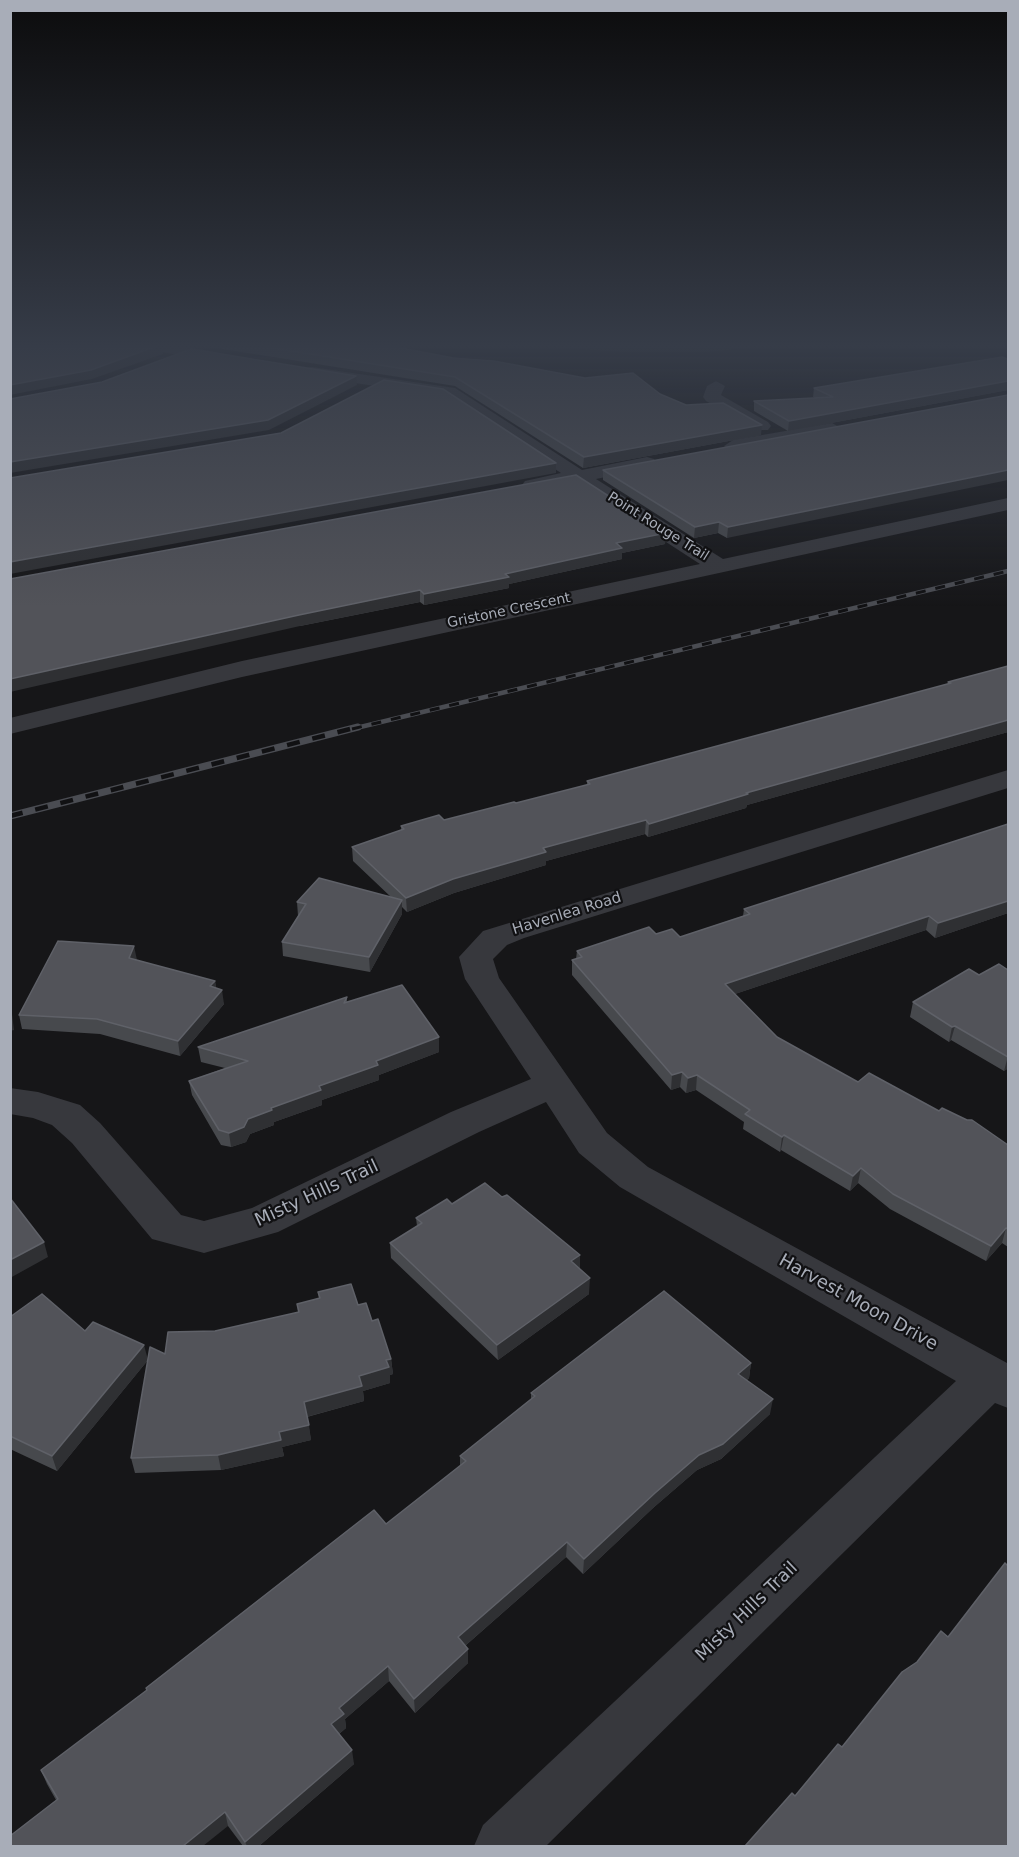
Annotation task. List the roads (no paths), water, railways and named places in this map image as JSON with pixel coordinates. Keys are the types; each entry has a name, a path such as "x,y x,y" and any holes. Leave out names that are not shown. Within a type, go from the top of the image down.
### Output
{"street":[{"name":"Point Rouge Trail","path":"516,434 719,566"},
{"path":"776,434 782,437"},
{"path":"712,450 801,434"},
{"path":"518,487 667,459"},
{"name":"Gristone Crescent","path":"10,726 242,669 1008,504"},
{"name":"Havenlea Road","path":"708,1218 634,1177 593,1143 482,979 476,957 495,938 1008,779"},
{"name":"Misty Hills Trail","path":"10,1101 38,1105 66,1114 86,1133 167,1228 204,1237 263,1221 465,1122 554,1084"},
{"name":"Harvest Moon Drive","path":"708,1218 1000,1383"},
{"name":"Misty Hills Trail","path":"504,1846 1000,1383"}],"railway":[{"path":"352,729 1008,571"},
{"path":"10,816 358,727"}]}
